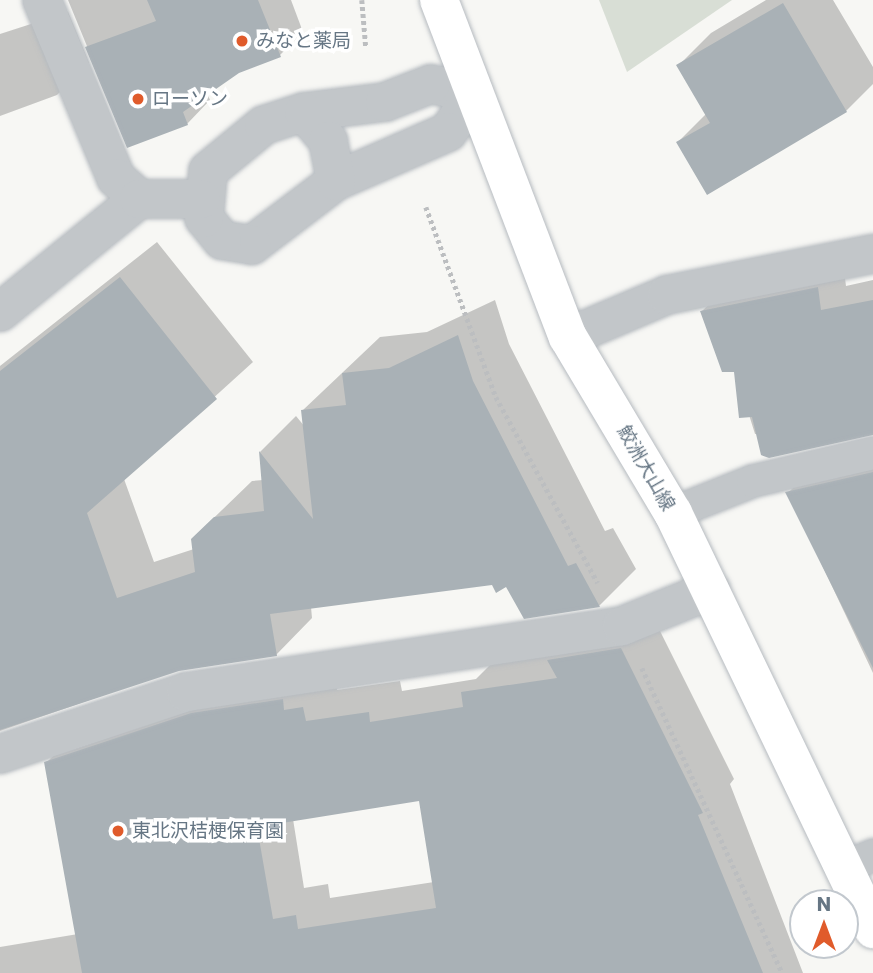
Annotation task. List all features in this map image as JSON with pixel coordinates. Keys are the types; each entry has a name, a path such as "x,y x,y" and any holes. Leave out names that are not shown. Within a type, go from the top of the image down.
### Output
{"main road":[{"name":"鮫洲大山線","path":"439,0 568,337 673,513 711,590 858,862 873,929"}],"street":[{"path":"42,0 116,178 139,199"},
{"path":"431,84 474,94 448,132 336,181 252,245 222,240 212,231 201,199 217,159 264,125 304,112 385,102 431,84"},
{"path":"304,112 328,141 336,181"},
{"path":"0,312 139,199 201,199"},
{"path":"568,337 667,295 873,254"},
{"path":"0,754 186,692 622,626 711,590"}],"lane":[{"path":"673,513 753,481 873,453"}],"path":[{"path":"362,0 366,48"},
{"path":"426,207 496,397 622,626 782,973"}],"shaded area":[{"path":"599,0 732,0 627,72"}],"building":[{"path":"147,0 258,0 281,57 239,73 183,112 188,125 127,148 85,47 156,21"},
{"path":"783,3 847,112 707,195 676,142 710,123 676,65"},
{"path":"120,277 217,399 87,513 117,598 195,572 191,539 214,517 264,511 259,451 313,519 301,410 346,405 342,373 389,368 458,335 473,381 568,566 576,563 600,607 524,619 506,587 496,593 492,585 270,614 277,656 179,671 0,730 0,371"},
{"path":"818,287 821,310 873,300 873,435 769,458 761,455 752,417 739,418 734,372 722,372 700,311"},
{"path":"873,472 873,668 785,492"},
{"path":"621,648 703,813 698,815 763,973 82,973 44,762 191,713 283,699 284,710 303,707 306,721 369,712 370,722 463,707 461,692 557,678 547,660","holes":["419,801 436,908 298,929 296,915 273,919 257,827"]}],"place":[{"name":"みなと薬局","path":"242,41"},
{"name":"ローソン","path":"138,99"},
{"name":"東北沢桔梗保育園","path":"118,831"}]}
